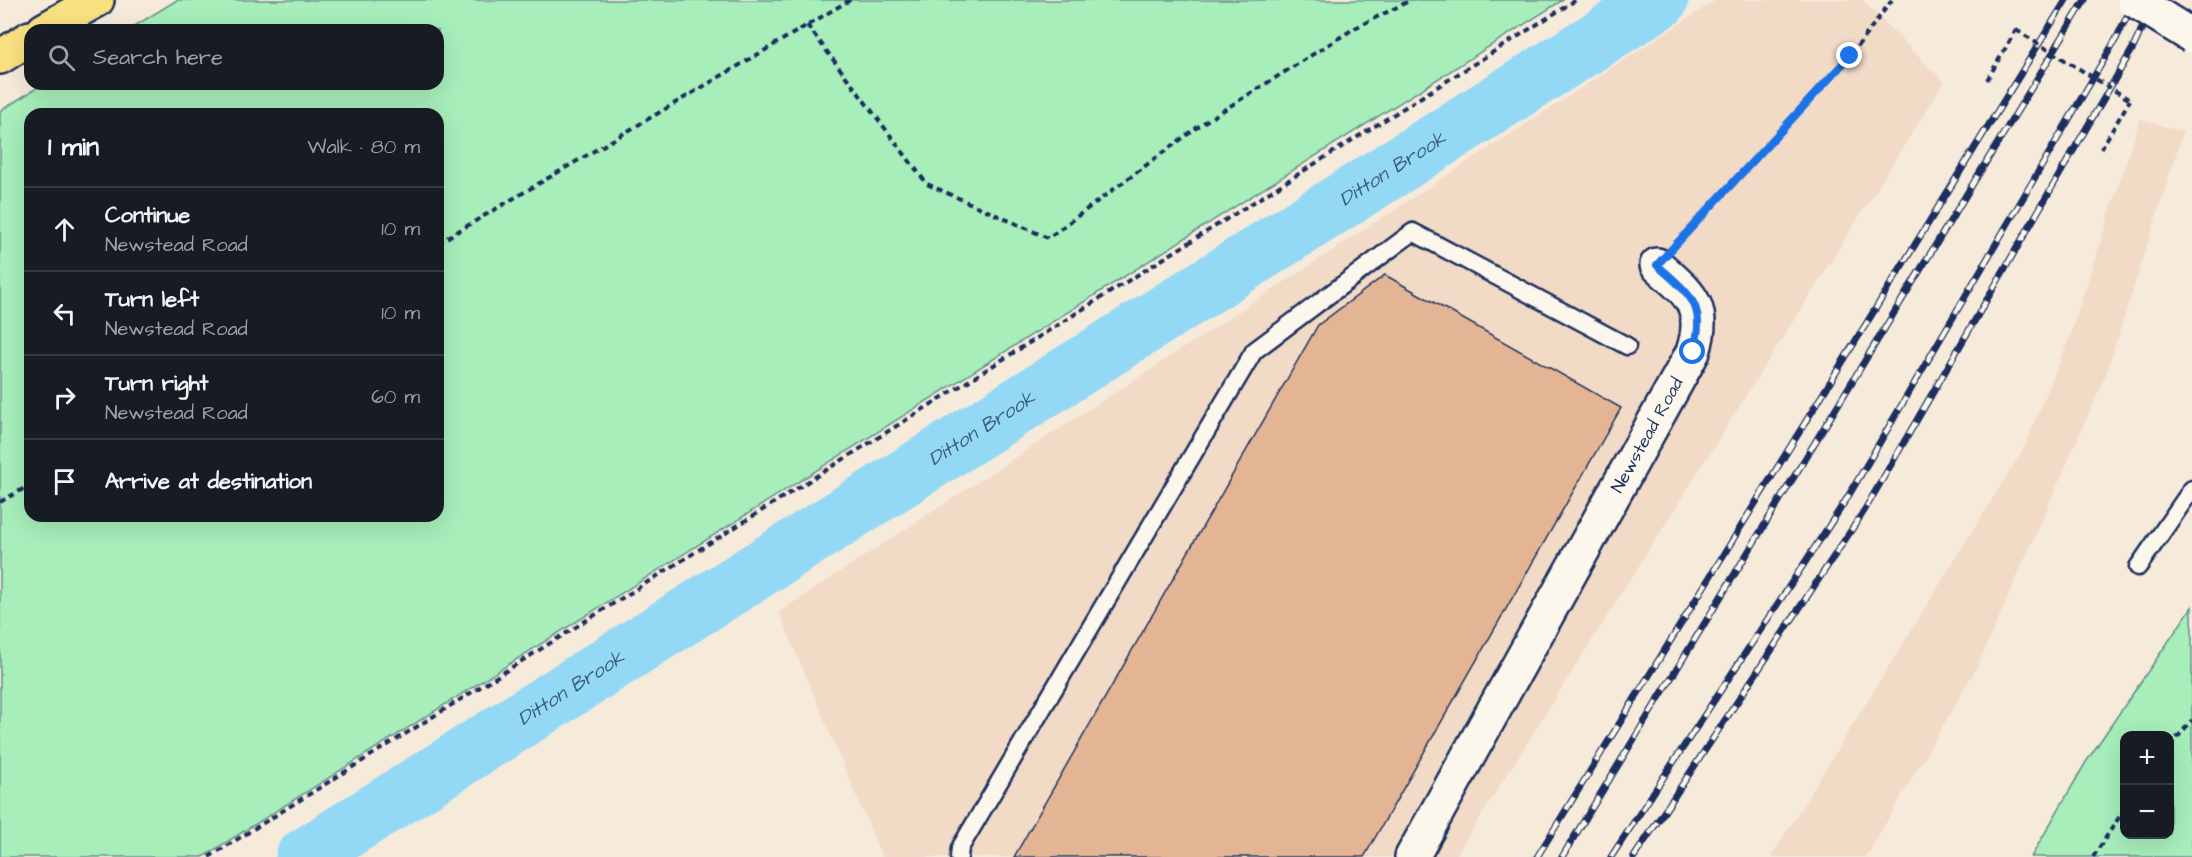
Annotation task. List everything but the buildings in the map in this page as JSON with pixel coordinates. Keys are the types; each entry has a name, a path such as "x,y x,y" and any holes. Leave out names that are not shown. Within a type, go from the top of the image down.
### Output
{"highway":[{"path":"52,24 88,0"},
{"path":"55,24 97,0"}],"street":[{"path":"2134,0 2192,36"},
{"name":"Newstead Road","path":"1412,857 1693,352 1699,332 1698,312 1687,292 1657,265"}],"lane":[{"path":"959,857 960,848 1254,351 1413,232 1627,346"},
{"path":"2139,567 2192,489"}],"path":[{"path":"444,239 850,0"},
{"path":"807,25 927,184 1048,238 1203,123 1355,28 1411,0"},
{"path":"209,857 1576,0"},
{"path":"1657,265 1850,56 1892,0"},
{"path":"1988,80 2016,30 2130,100 2101,149"},
{"path":"0,502 24,488"},
{"path":"2174,740 2192,720"},
{"path":"2094,857 2120,816"}],"shaded area":[{"path":"1716,0 1862,0 1944,82 1455,857 882,857 779,612"},
{"path":"2140,119 2183,132 2106,374 1978,665 1866,857 1771,857 2024,448 2069,339"}],"green space":[{"path":"177,0 1563,0 203,857 0,857 0,111 33,90 444,90 444,24 138,24"},
{"path":"2192,607 2192,857 2031,857 2086,762"}],"waterway":[{"name":"Ditton Brook","path":"304,857 1660,0"}],"railway":[{"path":"1537,857 2066,0"},
{"path":"1562,857 2085,0"},
{"path":"1611,857 1846,500 2116,39 2135,0"},
{"path":"1634,857 1864,511 2133,48 2155,0"}],"route":[{"path":"1693,352 1699,332 1698,312 1687,292 1657,265 1850,56"}]}
